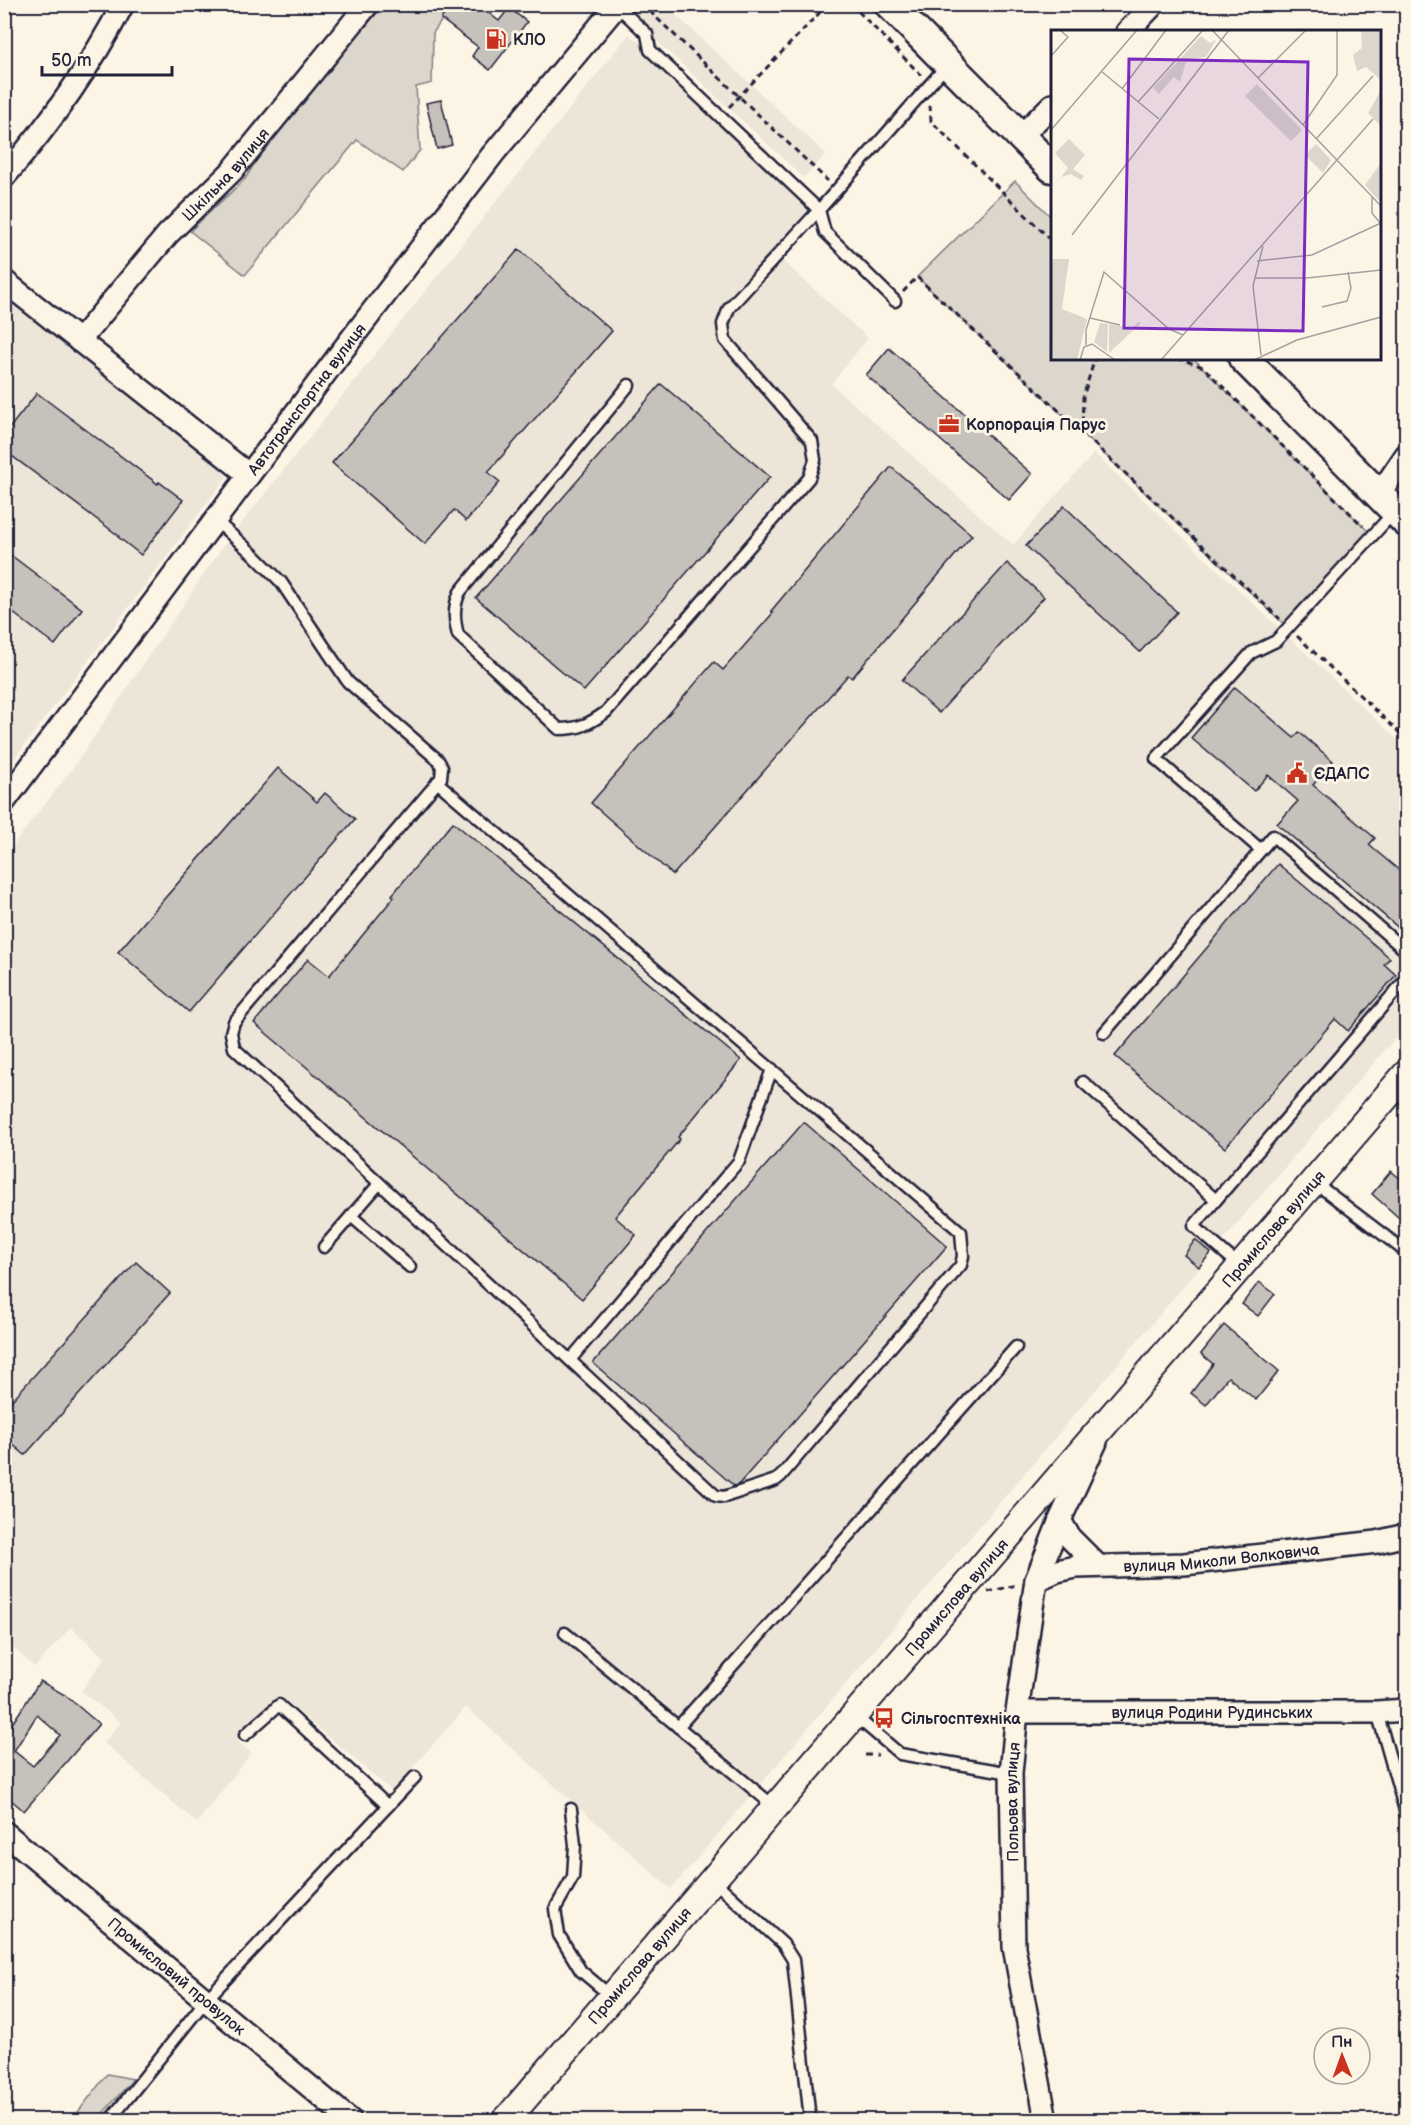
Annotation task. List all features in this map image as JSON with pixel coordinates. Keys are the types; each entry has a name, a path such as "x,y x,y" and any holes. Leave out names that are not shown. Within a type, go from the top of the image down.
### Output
{"main road":[{"path":"889,4 939,74 1021,136 1051,166"},
{"path":"1245,360 1394,509"}],"street":[{"path":"4,177 32,145 76,83 123,4"},
{"name":"Шкільна вулиця","path":"80,341 168,234 232,171 368,4"},
{"path":"1129,30 1154,4"},
{"name":"Автотранспортна вулиця","path":"4,802 493,154 618,5"},
{"path":"1021,136 1051,107"},
{"path":"4,281 249,475"},
{"path":"1394,509 1407,455"},
{"name":"Промислова вулиця","path":"506,2121 1407,1074"},
{"name":"Польова вулиця","path":"1046,2121 1014,1947 1011,1773 1017,1712 1036,1580 1060,1520 1104,1424"},
{"path":"1060,1520 1070,1538 1098,1566"},
{"name":"вулиця Миколи Волковича","path":"1036,1580 1058,1571 1098,1566 1184,1564 1377,1542 1407,1535"},
{"name":"вулиця Родини Рудинських","path":"1017,1712 1377,1712 1407,1710"},
{"name":"Промисловий провулок","path":"4,1832 350,2121"}],"lane":[{"path":"618,5 647,34 650,50 819,210 825,232 895,301"},
{"path":"629,385 460,592 455,604 454,619 458,635 560,729 574,729 591,723 606,712 809,477 815,460 812,441 725,340 723,324 729,308 939,74"},
{"path":"1261,850 1156,759 1251,653 1276,640 1288,628 1373,536 1394,509"},
{"path":"215,520 280,582 348,682 438,760 443,773 234,1022 231,1034 234,1048 716,1496 724,1497 776,1480 961,1265 963,1256 960,1229 437,782"},
{"path":"1104,1033 1273,836 1407,951"},
{"path":"1240,1267 1194,1226 1407,979"},
{"path":"570,1360 739,1161 772,1069"},
{"path":"1083,1082 1216,1200"},
{"path":"1314,1181 1407,1252"},
{"path":"324,1247 379,1184"},
{"path":"351,1216 410,1267"},
{"path":"678,1727 1016,1347"},
{"path":"565,1634 775,1807"},
{"path":"245,1735 279,1705 388,1806"},
{"path":"1377,1712 1407,1814"},
{"path":"854,1715 900,1754 1011,1773"},
{"path":"110,2121 206,2000 415,1777"},
{"path":"572,1809 575,1845 573,1877 555,1909 559,1935 581,1971 612,1997"},
{"path":"713,1880 790,1952 795,1968 810,2121"}],"path":[{"path":"642,4 837,190"},
{"path":"720,117 828,4"},
{"path":"851,4 939,74 930,121 1051,239"},
{"path":"895,301 917,277 1406,738"},
{"path":"1082,433 1083,397 1094,360"},
{"path":"1183,360 1203,367 1373,536"}],"shaded area":[{"path":"384,5 452,5 433,33 432,83 416,87 420,150 403,172 357,140 245,275 190,231 245,179 274,132"},
{"path":"637,5 665,5 826,154 804,178 628,14"},
{"path":"629,34 644,46 645,56 815,214 777,256 868,338 831,384 1013,545 1094,453 1406,748 1406,1025 671,1889 466,1707 392,1791 281,1696 237,1741 251,1753 197,1823 104,1743 121,1722 81,1691 105,1658 71,1627 35,1667 5,1641 4,857 73,768 221,549"},
{"path":"1015,181 1051,217 1051,360 1195,360 1373,536 1288,628 917,277"},
{"path":"4,296 228,475 5,771 4,771"},
{"path":"107,2074 133,2079 97,2120 72,2120"}],"building":[{"path":"452,4 477,4 499,21 509,8 527,22 490,70 472,56 478,47 441,19"},
{"path":"441,100 452,145 437,149 426,103"},
{"path":"519,249 612,331 488,472 500,482 466,521 454,510 425,544 332,463"},
{"name":"Корпорація Парус","path":"889,348 1032,474 1009,500 866,375"},
{"path":"661,384 770,477 584,691 476,598"},
{"path":"37,393 158,484 159,482 183,500 141,555 4,450 4,435"},
{"path":"891,467 972,535 852,678 848,675 673,875 591,803 714,662 723,670 773,613 771,611"},
{"path":"1064,506 1177,612 1140,652 1026,546"},
{"path":"4,550 82,609 55,645 4,606"},
{"path":"1007,563 1044,597 939,713 902,680"},
{"path":"1235,687 1294,738 1299,732 1333,761 1313,785 1375,838 1369,845 1407,877 1407,935 1277,824 1298,801 1268,775 1254,791 1191,738"},
{"path":"278,768 317,802 325,793 355,819 189,1012 118,952"},
{"path":"453,822 741,1060 678,1137 680,1139 615,1217 636,1235 582,1299 254,1023 308,959 329,976"},
{"path":"1278,864 1390,958 1384,964 1396,975 1348,1031 1335,1019 1225,1148 1115,1056"},
{"path":"804,1122 947,1246 739,1484 734,1486 593,1363"},
{"path":"1391,1171 1407,1184 1407,1207 1398,1217 1372,1194"},
{"path":"1195,1240 1211,1253 1199,1267 1184,1255"},
{"path":"136,1262 170,1293 25,1455 4,1437 4,1409"},
{"path":"1259,1282 1275,1294 1258,1316 1242,1304"},
{"path":"1224,1325 1279,1371 1256,1400 1228,1377 1206,1405 1191,1393 1213,1364 1201,1354"},
{"path":"40,1681 65,1695 99,1724 24,1811 4,1794 4,1736","holes":["37,1715 60,1735 33,1766 14,1751"]}],"place":[{"name":"КЛО","path":"496,39"},
{"name":"Корпорація Парус","path":"949,424"},
{"name":"ЄДАПС","path":"1297,773"},
{"name":"Сільгосптехніка","path":"884,1718"}]}
